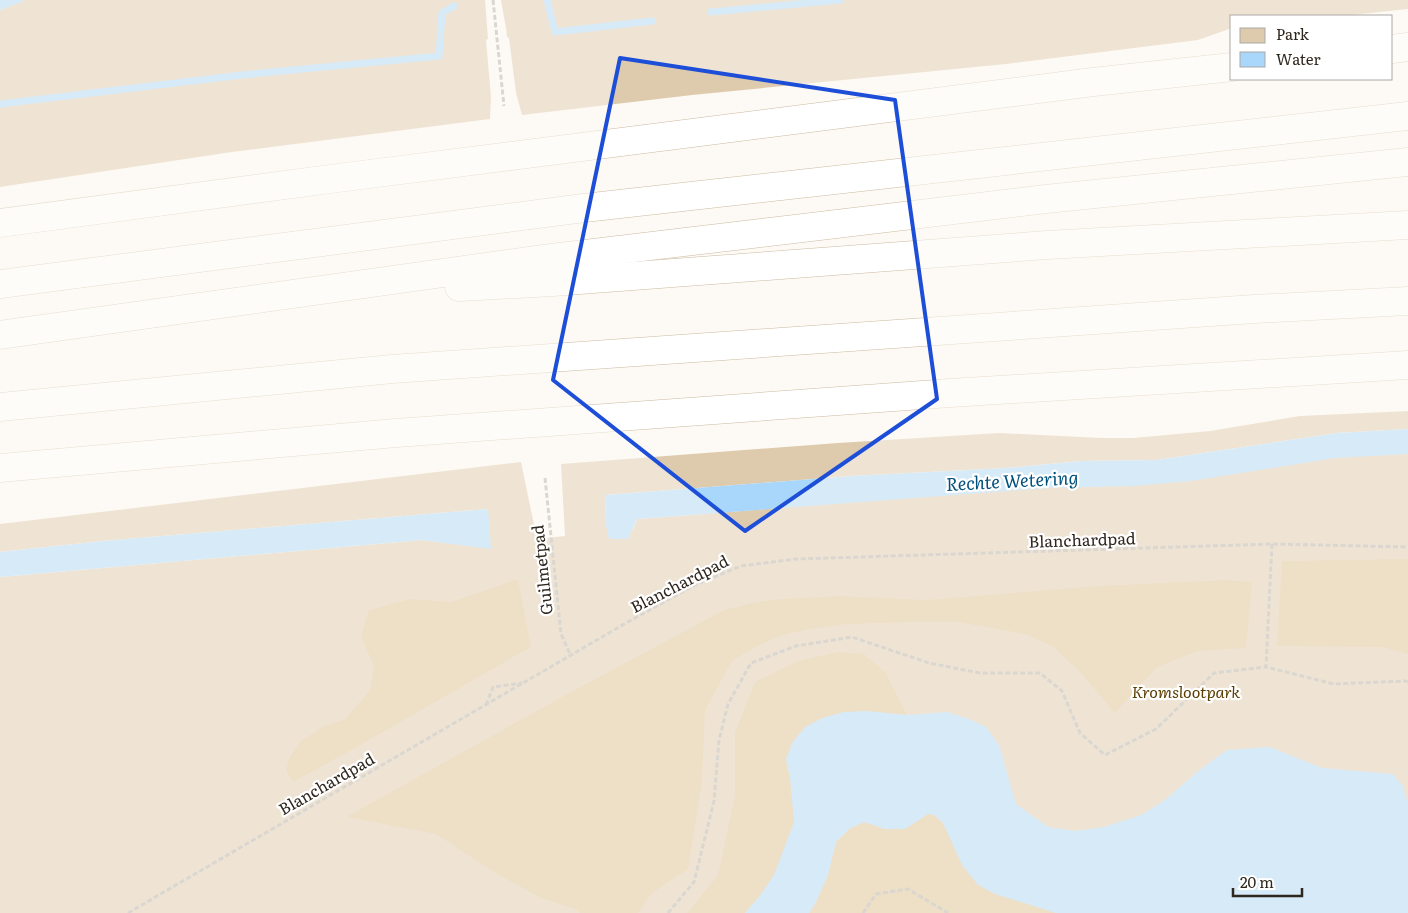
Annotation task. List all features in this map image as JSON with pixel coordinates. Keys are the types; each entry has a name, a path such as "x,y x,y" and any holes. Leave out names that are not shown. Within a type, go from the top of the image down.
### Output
{"highway":[{"path":"1393,49 1408,47"},
{"path":"0,223 1014,92 1230,67"},
{"path":"0,284 584,208 1408,116"},
{"path":"0,335 560,257 1046,199 1408,162"},
{"path":"279,297 553,282 1047,245 1408,225"},
{"path":"0,407 392,368 1234,310 1408,301"},
{"path":"0,468 396,433 950,393 1408,365"}],"path":[{"path":"492,0 504,106"},
{"name":"Guilmetpad","path":"545,478 561,634 571,656"},
{"path":"1266,668 1272,544"},
{"name":"Blanchardpad","path":"128,913 626,623 695,585 741,566 796,559 1272,544 1408,547"},
{"path":"668,913 694,882 714,801 719,740 728,704 751,663 796,646 852,636 929,663 980,674 1040,673 1062,691 1080,733 1105,755 1156,729 1214,673 1266,668 1334,684 1406,681 1408,683"},
{"path":"486,705 493,687 525,683"},
{"path":"863,913 876,894 908,889 948,913"}],"highlighted area":[{"path":"620,58 895,100 937,399 745,531 553,380"}],"green space":[{"path":"24,0 485,0 491,97 490,119 232,152 0,187 0,10"},
{"path":"501,0 1408,0 1408,9 1351,15 1230,15 1230,29 1198,40 1006,64 692,95 522,115 516,93 509,38 507,37"},
{"name":"Kromslootpark","path":"1408,411 1408,429 1337,433 1157,460 1081,461 1007,468 852,476 606,495 605,521 608,531 633,529 637,519 920,497 1408,443 1408,913 0,913 0,577 422,540 472,546 488,509 103,541 0,552 0,524 521,462 537,539 565,536 561,464 999,433 1133,438 1210,431 1300,416"}],"shaded area":[{"path":"1408,559 1408,654 1382,647 1277,646 1282,561"},
{"path":"518,579 531,647 293,782 286,771 289,758 300,742 322,727 345,719 370,690 374,667 361,636 369,610 410,599 451,602"},
{"path":"1227,580 1252,582 1246,648 1198,651 1157,667 1115,713 1080,672 1052,646 1025,634 958,622 848,624 809,629 783,635 757,646 732,661 705,710 702,782 688,869 651,894 638,913 580,913 575,909 541,898 494,872 436,834 346,817 558,699 724,610 756,602 781,599 839,596 926,600 1097,586"},
{"path":"838,652 864,654 885,672 907,715 867,711 786,759 795,822 774,875 745,913 687,913 718,875 735,795 735,732 755,682 798,661"},
{"path":"928,814 939,819 949,835 1044,909 1056,913 809,913 828,875 836,842 849,829 864,822 885,829 905,829"}],"water":[{"path":"0,0 24,0 24,1 0,10"},
{"name":"Rechte Wetering","path":"1408,429 1408,454 1335,458 1191,481 1133,486 1049,488 637,519 628,539 609,539 605,521 606,495 852,476 1007,468 1081,461 1157,460 1337,433"},
{"path":"488,509 491,549 422,540 0,577 0,552 103,541"},
{"path":"867,711 907,715 947,712 986,727 999,745 1016,804 1048,827 1075,831 1104,827 1141,815 1165,800 1198,771 1227,750 1270,747 1322,768 1393,774 1402,785 1408,803 1408,913 1056,913 995,894 978,885 962,865 943,823 935,815 928,814 905,829 885,829 864,822 849,829 836,842 828,875 809,913 745,913 774,875 794,822 790,778 786,759 792,743 805,727 822,718 844,712"}],"waterway":[{"path":"547,0 555,32 652,21"},
{"path":"711,12 840,0"},
{"path":"0,104 242,75 439,56 442,13 454,6"}]}
